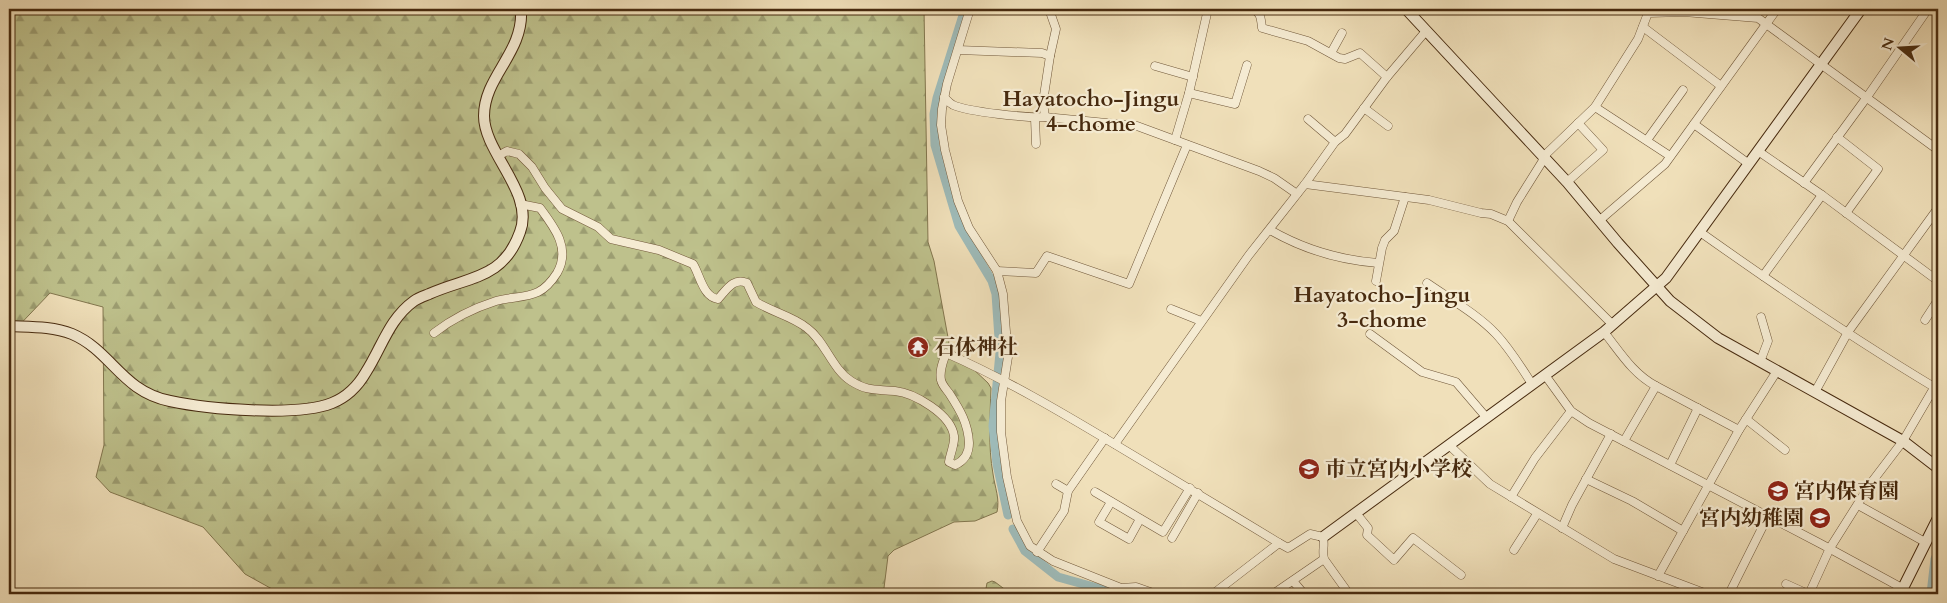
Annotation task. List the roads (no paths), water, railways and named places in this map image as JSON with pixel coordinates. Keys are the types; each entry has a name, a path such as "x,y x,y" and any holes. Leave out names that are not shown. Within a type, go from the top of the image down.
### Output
{"street":[{"path":"9,326 48,328 62,330 74,335 98,350 116,371 132,384 152,396 168,401 202,406 267,410 305,409 331,404 355,388 366,372 388,329 415,300 486,273 505,261 522,230 520,204 512,180 486,134 484,117 486,98 516,43 521,9"},
{"path":"970,9 944,97 941,118 943,138 958,201 969,228 997,271 1003,294 1008,357 1000,418 1007,477 1017,521 1026,541 1037,552 1067,568 1121,588 1136,587 1156,594"},
{"path":"1045,117 1043,102 1056,29 1049,9"},
{"path":"1175,140 1189,93 1208,9"},
{"path":"1251,9 1257,11 1260,15 1262,28 1308,41 1339,58 1345,59 1360,53 1387,77"},
{"path":"1406,9 1568,182 1656,287 1684,312 1718,338 1903,441 1938,468"},
{"path":"1600,220 1665,164 1777,9"},
{"path":"498,156 508,151 518,154 532,167 545,188 562,209 598,227 611,239 659,250 693,264 708,294 712,298 718,299 736,281 741,280 748,283 756,302 809,328 849,380 875,391 896,391 910,395 938,411 954,435 949,462 955,465 961,463 966,456 969,448 968,431 963,414 942,382 941,372 946,353 989,372 1106,438 1288,548 1310,534 1323,537 1604,332 1666,278 1861,9"},
{"path":"1804,183 1928,9"},
{"path":"1936,9 1938,13"},
{"path":"1508,221 1544,156 1595,107 1630,54 1643,27 1648,11 1758,18 1938,148"},
{"path":"1643,27 1721,86"},
{"path":"1115,444 1201,321 1335,142 1345,134 1387,77 1426,31"},
{"path":"1331,53 1342,34"},
{"path":"958,50 1042,53 1050,56"},
{"path":"1189,93 1235,104 1247,65"},
{"path":"1155,66 1192,77"},
{"path":"1647,140 1683,90"},
{"path":"944,97 952,104 960,107 1035,118 1045,117 1137,126 1266,174 1297,194"},
{"path":"1595,107 1670,156"},
{"path":"1364,108 1388,126"},
{"path":"1035,118 1036,144"},
{"path":"1308,118 1335,142"},
{"path":"1568,182 1603,150 1578,124"},
{"path":"1694,124 1749,164"},
{"path":"1837,137 1878,169 1846,213"},
{"path":"997,271 1036,273 1047,256 1130,284 1187,145"},
{"path":"1758,151 1822,195 1938,281"},
{"path":"1305,184 1429,200 1491,214 1508,221 1612,324"},
{"path":"1763,276 1822,195"},
{"path":"1376,281 1383,243 1394,231 1405,197"},
{"path":"434,333 454,319 472,311 496,301 537,293 552,282 562,265 563,247 556,229 540,208 520,204"},
{"path":"1815,392 1848,332 1938,208"},
{"path":"1270,230 1291,243 1358,261 1378,263"},
{"path":"1700,232 1890,360 1936,384 1903,441 1871,483 1830,548 1808,594 1786,584"},
{"path":"1428,283 1495,333 1532,384"},
{"path":"1925,320 1938,300"},
{"path":"1170,309 1201,321"},
{"path":"1760,362 1768,341 1761,317"},
{"path":"1604,332 1644,380 1739,430"},
{"path":"1370,334 1422,372 1456,382 1486,417"},
{"path":"1658,576 1707,485 1739,430 1777,371"},
{"path":"1545,375 1571,412 1830,548 1901,591 1938,518"},
{"path":"1624,441 1656,386"},
{"path":"1670,465 1698,408"},
{"path":"1512,497 1535,458 1571,412"},
{"path":"1746,419 1786,450"},
{"path":"1562,528 1572,504 1611,434"},
{"path":"1037,552 1064,511 1068,492 1106,438"},
{"path":"1449,445 1490,484 1614,559 1707,594"},
{"path":"1586,479 1632,501 1683,531"},
{"path":"1056,484 1068,492"},
{"path":"1095,492 1163,532 1190,488"},
{"path":"1172,538 1198,493"},
{"path":"1111,502 1099,522 1128,539 1140,519"},
{"path":"1858,505 1925,542"},
{"path":"1356,513 1368,528 1367,535 1394,560 1413,538 1461,575"},
{"path":"1514,550 1537,514"},
{"path":"1729,594 1768,516"},
{"path":"1323,537 1322,554 1324,559 1349,594"},
{"path":"1213,594 1279,544"},
{"path":"1273,594 1324,559"},
{"path":"1293,581 1304,594"}],"waterway":[{"path":"965,9 937,98 934,114 935,145 959,226 992,281 996,294 1000,353 993,426 997,464 1008,515"},
{"path":"1013,529 1025,551 1058,577 1119,594"},
{"path":"1934,594 1938,559"}],"place":[{"name":"石体神社","path":"918,347"},
{"name":"市立宮内小学校","path":"1309,469"},
{"name":"宮内保育園","path":"1778,491"},
{"name":"宮内幼稚園","path":"1820,518"}],"district":[{"name":"Hayatocho-Jingu 4-chome","path":"1091,112"},
{"name":"Hayatocho-Jingu 3-chome","path":"1382,308"}]}
